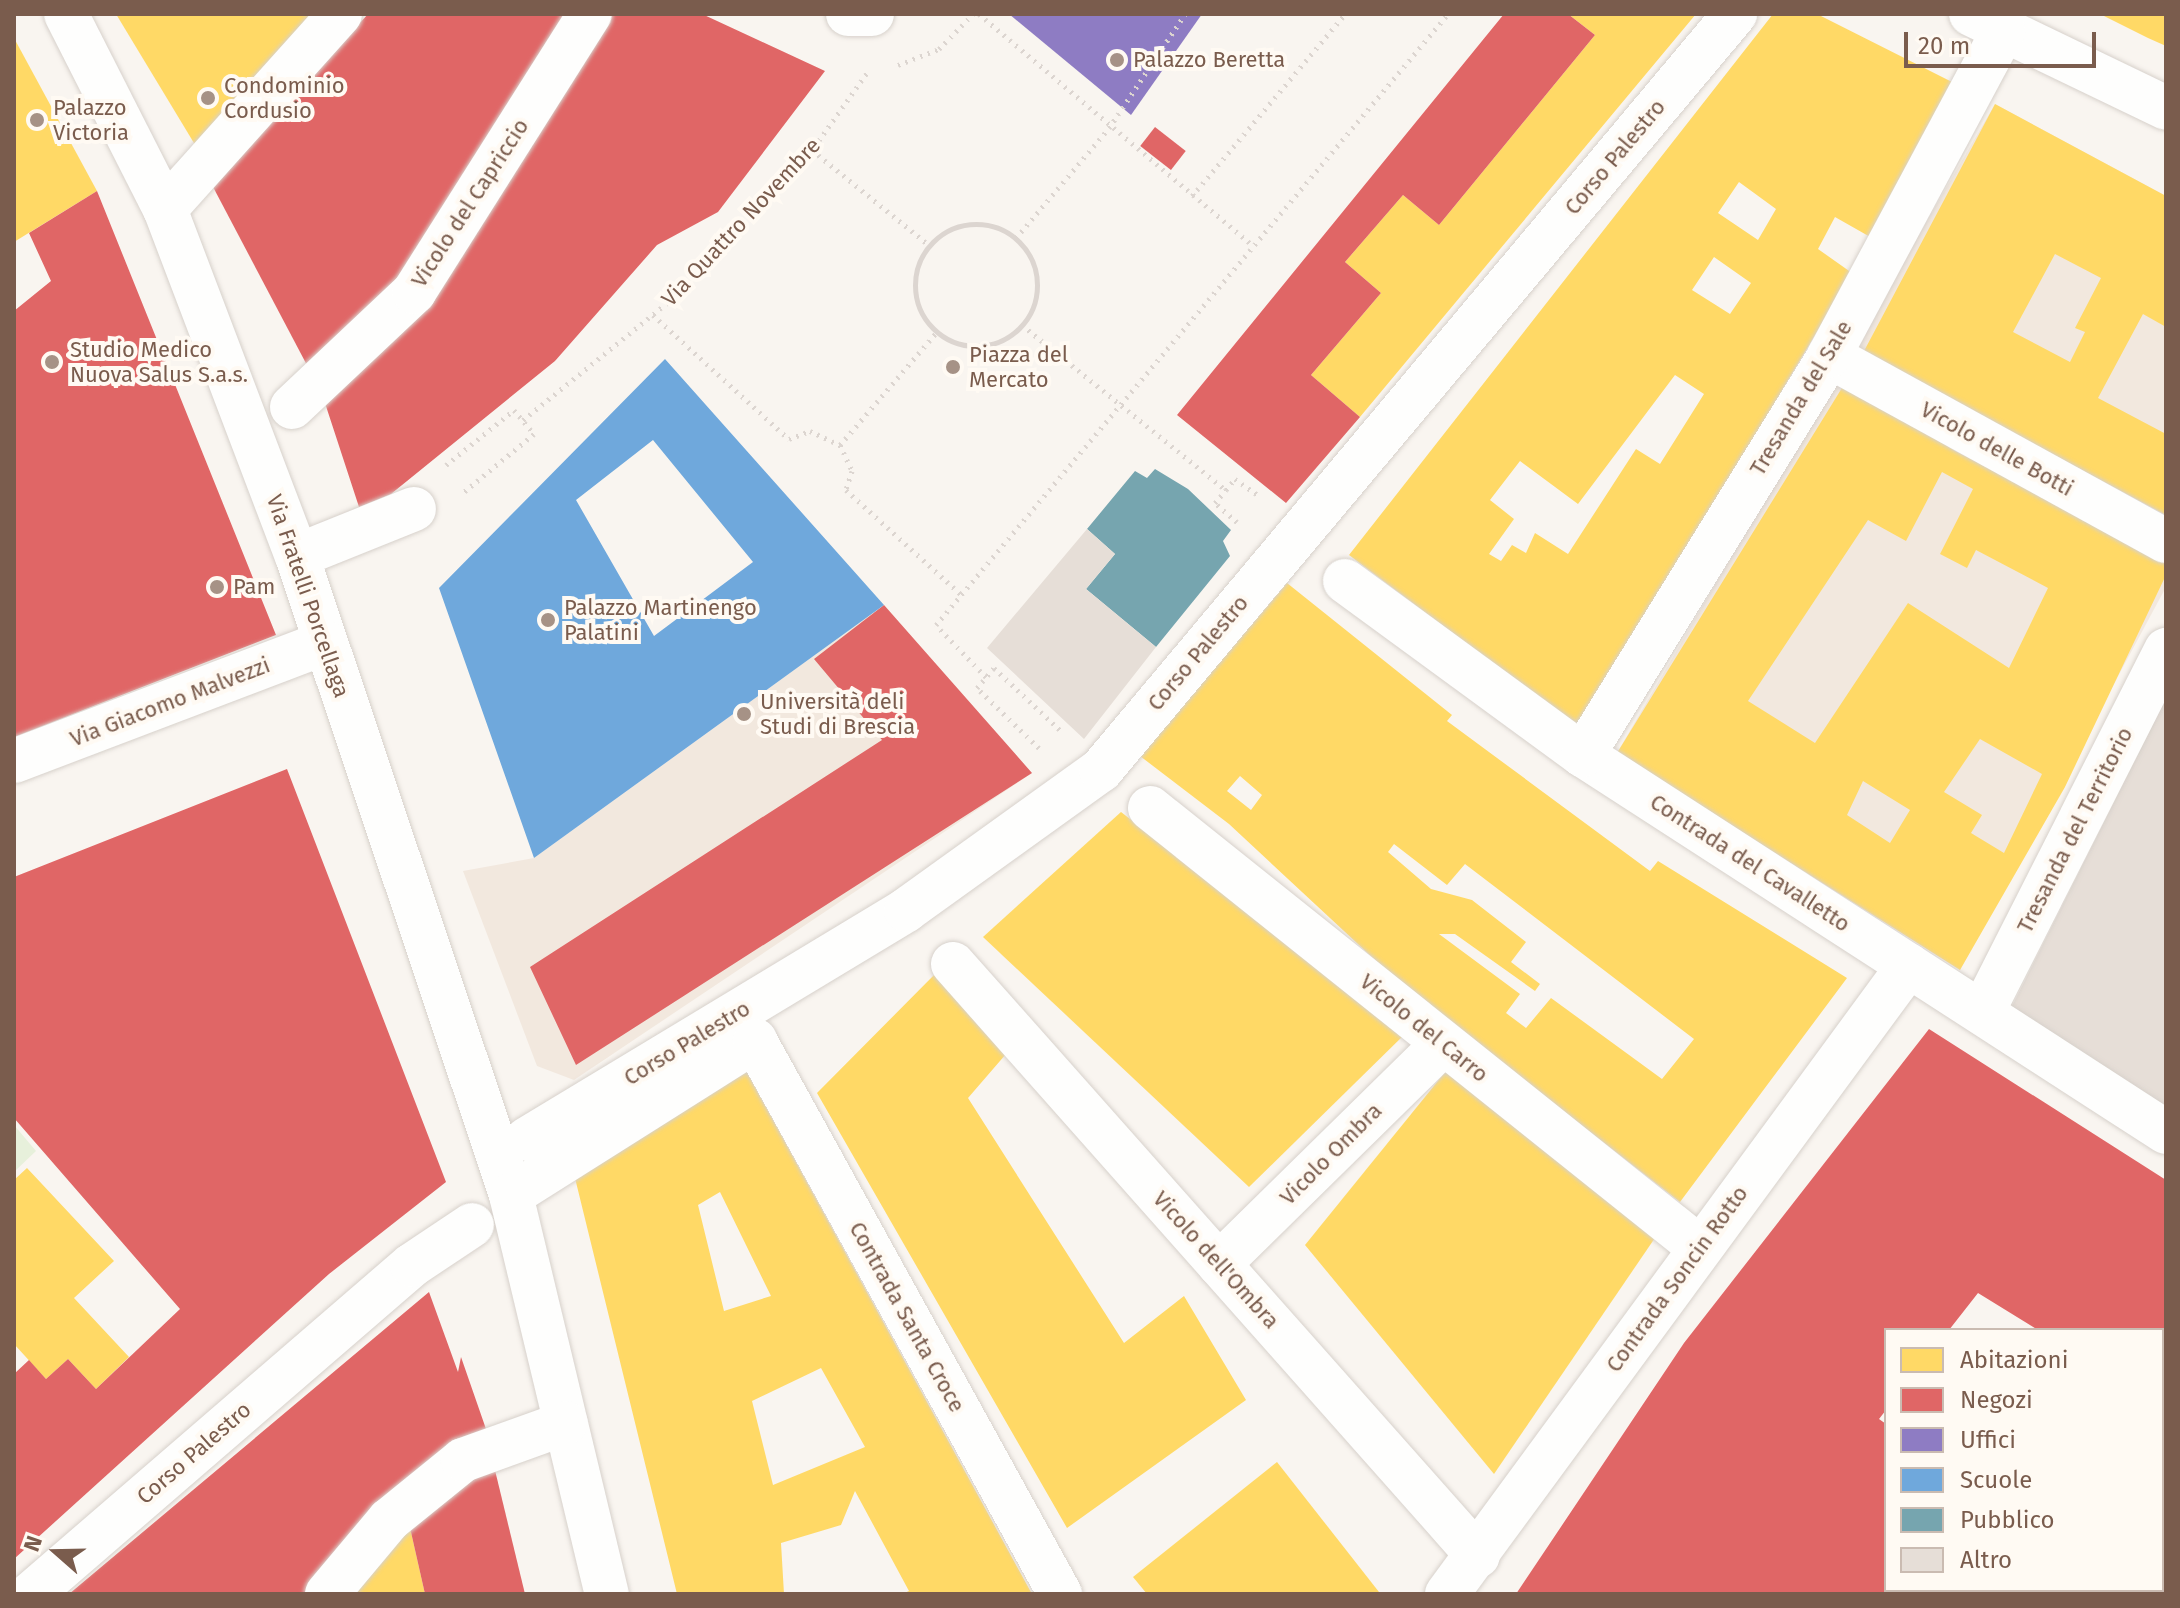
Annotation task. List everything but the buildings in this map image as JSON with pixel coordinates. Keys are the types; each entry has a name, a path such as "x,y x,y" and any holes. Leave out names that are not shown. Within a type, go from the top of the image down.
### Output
{"street":[{"name":"Via Fratelli Porcellaga","path":"66,14 165,209 297,556 511,1195 607,1594"},
{"path":"165,209 340,14"},
{"name":"Vicolo del Capriccio","path":"292,407 414,292 590,14"},
{"path":"848,14 872,14"},
{"name":"Corso Palestro","path":"527,1139 906,910 1090,778 1735,14"},
{"path":"1987,22 2166,108"},
{"name":"Tresanda del Sale","path":"1583,755 1829,356 1987,22"},
{"name":"Vicolo delle Botti","path":"1829,356 2166,541"},
{"path":"297,556 414,509"},
{"name":"Contrada del Cavalletto","path":"1345,581 1583,755 2166,1132"},
{"name":"Via Giacomo Malvezzi","path":"14,761 325,643"},
{"name":"Tresanda del Territorio","path":"1983,1011 2166,650"},
{"name":"Vicolo del Carro","path":"1150,808 1699,1247"},
{"name":"Vicolo dell'Ombra","path":"953,964 1478,1556"},
{"name":"Contrada Soncin Rotto","path":"1447,1594 1478,1556 1699,1247 1909,965"},
{"name":"Corso Palestro","path":"511,1195 755,1041"},
{"name":"Contrada Santa Croce","path":"755,1041 1060,1594"},
{"name":"Vicolo Ombra","path":"1219,1264 1443,1044"},
{"name":"Corso Palestro","path":"31,1594 412,1265 472,1225"},
{"path":"327,1594 389,1520 463,1460 566,1423"}],"path":[{"path":"892,66 939,49 976,14 1252,245"},
{"path":"1016,238 1109,128 1185,14"},
{"path":"1192,196 1345,14"},
{"path":"986,677 936,625 1448,14"},
{"name":"Via Quattro Novembre","path":"523,420 653,315 812,149 868,70 880,68"},
{"path":"812,149 929,245"},
{"path":"981,224 1016,238 1037,274 1037,296 1022,325 997,343 976,346 937,332 916,300 915,281 929,245 961,225 981,224"},
{"path":"653,315 789,439 810,431 840,445 852,471 846,490 962,595"},
{"path":"1022,325 1226,490"},
{"path":"840,445 937,332"},
{"path":"994,668 1090,778 977,688 994,668"}],"shaded area":[{"path":"1995,104 2166,196 2166,587 1960,970 1617,753"},
{"path":"884,605 1032,773 574,1080 537,1066 463,871 534,858"}],"green space":[{"path":"14,1125 36,1151 14,1172"}],"place":[{"name":"Palazzo Beretta","path":"1117,60"},
{"name":"Condominio Cordusio","path":"208,98"},
{"name":"Palazzo Victoria","path":"37,120"},
{"name":"Studio Medico Nuova Salus S.a.s.","path":"52,362"},
{"name":"Piazza del Mercato","path":"953,367"},
{"name":"Pam","path":"217,587"},
{"name":"Palazzo Martinengo Palatini","path":"548,620"},
{"name":"Università deli Studi di Brescia","path":"744,714"}]}
